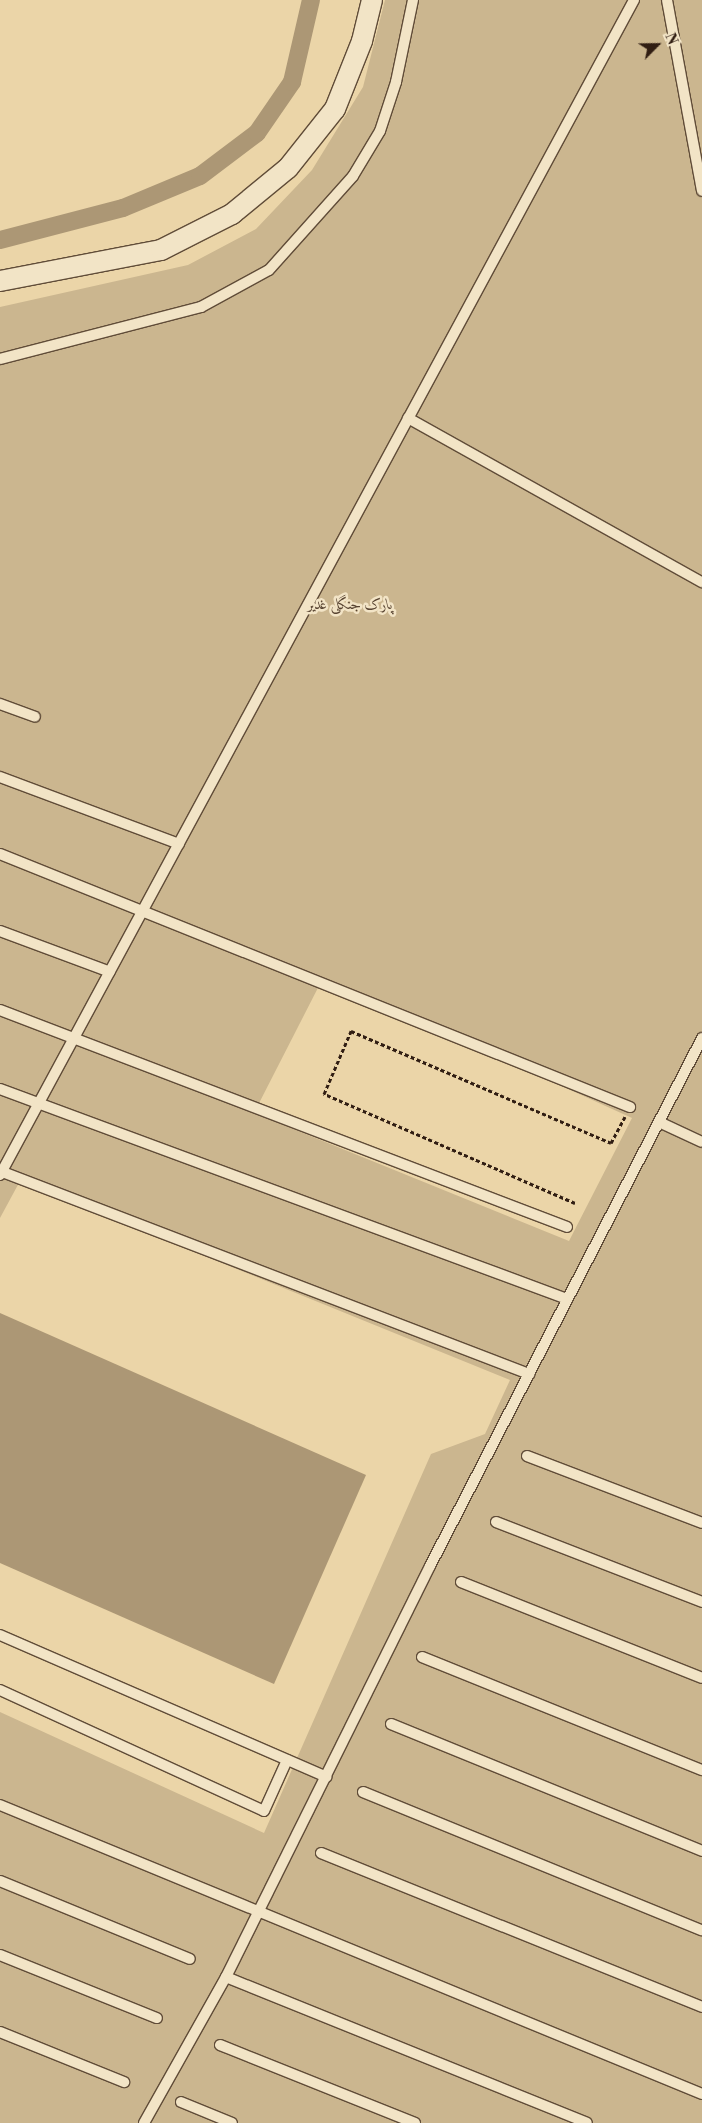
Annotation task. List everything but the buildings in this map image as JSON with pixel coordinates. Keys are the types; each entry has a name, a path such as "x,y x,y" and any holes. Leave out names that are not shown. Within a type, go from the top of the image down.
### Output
{"street":[{"path":"0,281 161,250 232,214 288,168 335,109 362,41 372,0"}],"lane":[{"path":"0,359 201,307 269,270 353,176 380,131 396,82 413,0"},
{"path":"529,1374 0,1173 634,0"},
{"path":"667,0 702,191"},
{"path":"408,418 702,582"},
{"path":"0,704 35,717"},
{"path":"0,777 179,844"},
{"path":"0,854 143,909 630,1107"},
{"path":"0,931 110,972"},
{"path":"0,1010 567,1227"},
{"path":"144,2123 226,1977 260,1911 529,1374 702,1038"},
{"path":"0,1089 568,1299"},
{"path":"659,1122 702,1142"},
{"path":"527,1456 702,1524"},
{"path":"496,1522 702,1602"},
{"path":"461,1582 702,1678"},
{"path":"0,1634 326,1777"},
{"path":"422,1657 702,1770"},
{"path":"0,1690 264,1811 286,1760"},
{"path":"391,1724 702,1851"},
{"path":"363,1792 702,1930"},
{"path":"0,1805 702,2094"},
{"path":"321,1853 702,2007"},
{"path":"0,1881 190,1959"},
{"path":"0,1955 157,2018"},
{"path":"226,1977 587,2123"},
{"path":"0,2032 124,2082"},
{"path":"220,2045 415,2123"},
{"path":"181,2102 232,2123"}],"path":[{"path":"576,1203 324,1094 351,1031 611,1143 630,1107"}],"green space":[{"name":"پارک جنگلی غدیر","path":"385,0 702,0 702,2123 0,2123 0,1712 264,1833 431,1454 485,1434 510,1380 20,1181 0,1218 0,307 188,265 256,229 312,170 363,87","holes":["323,978 632,1118 569,1241 254,1113"]}],"shaded area":[{"path":"0,1313 366,1475 274,1684 0,1563"}],"waterway":[{"path":"0,240 123,208 200,176 257,133 292,82 311,0"}]}
